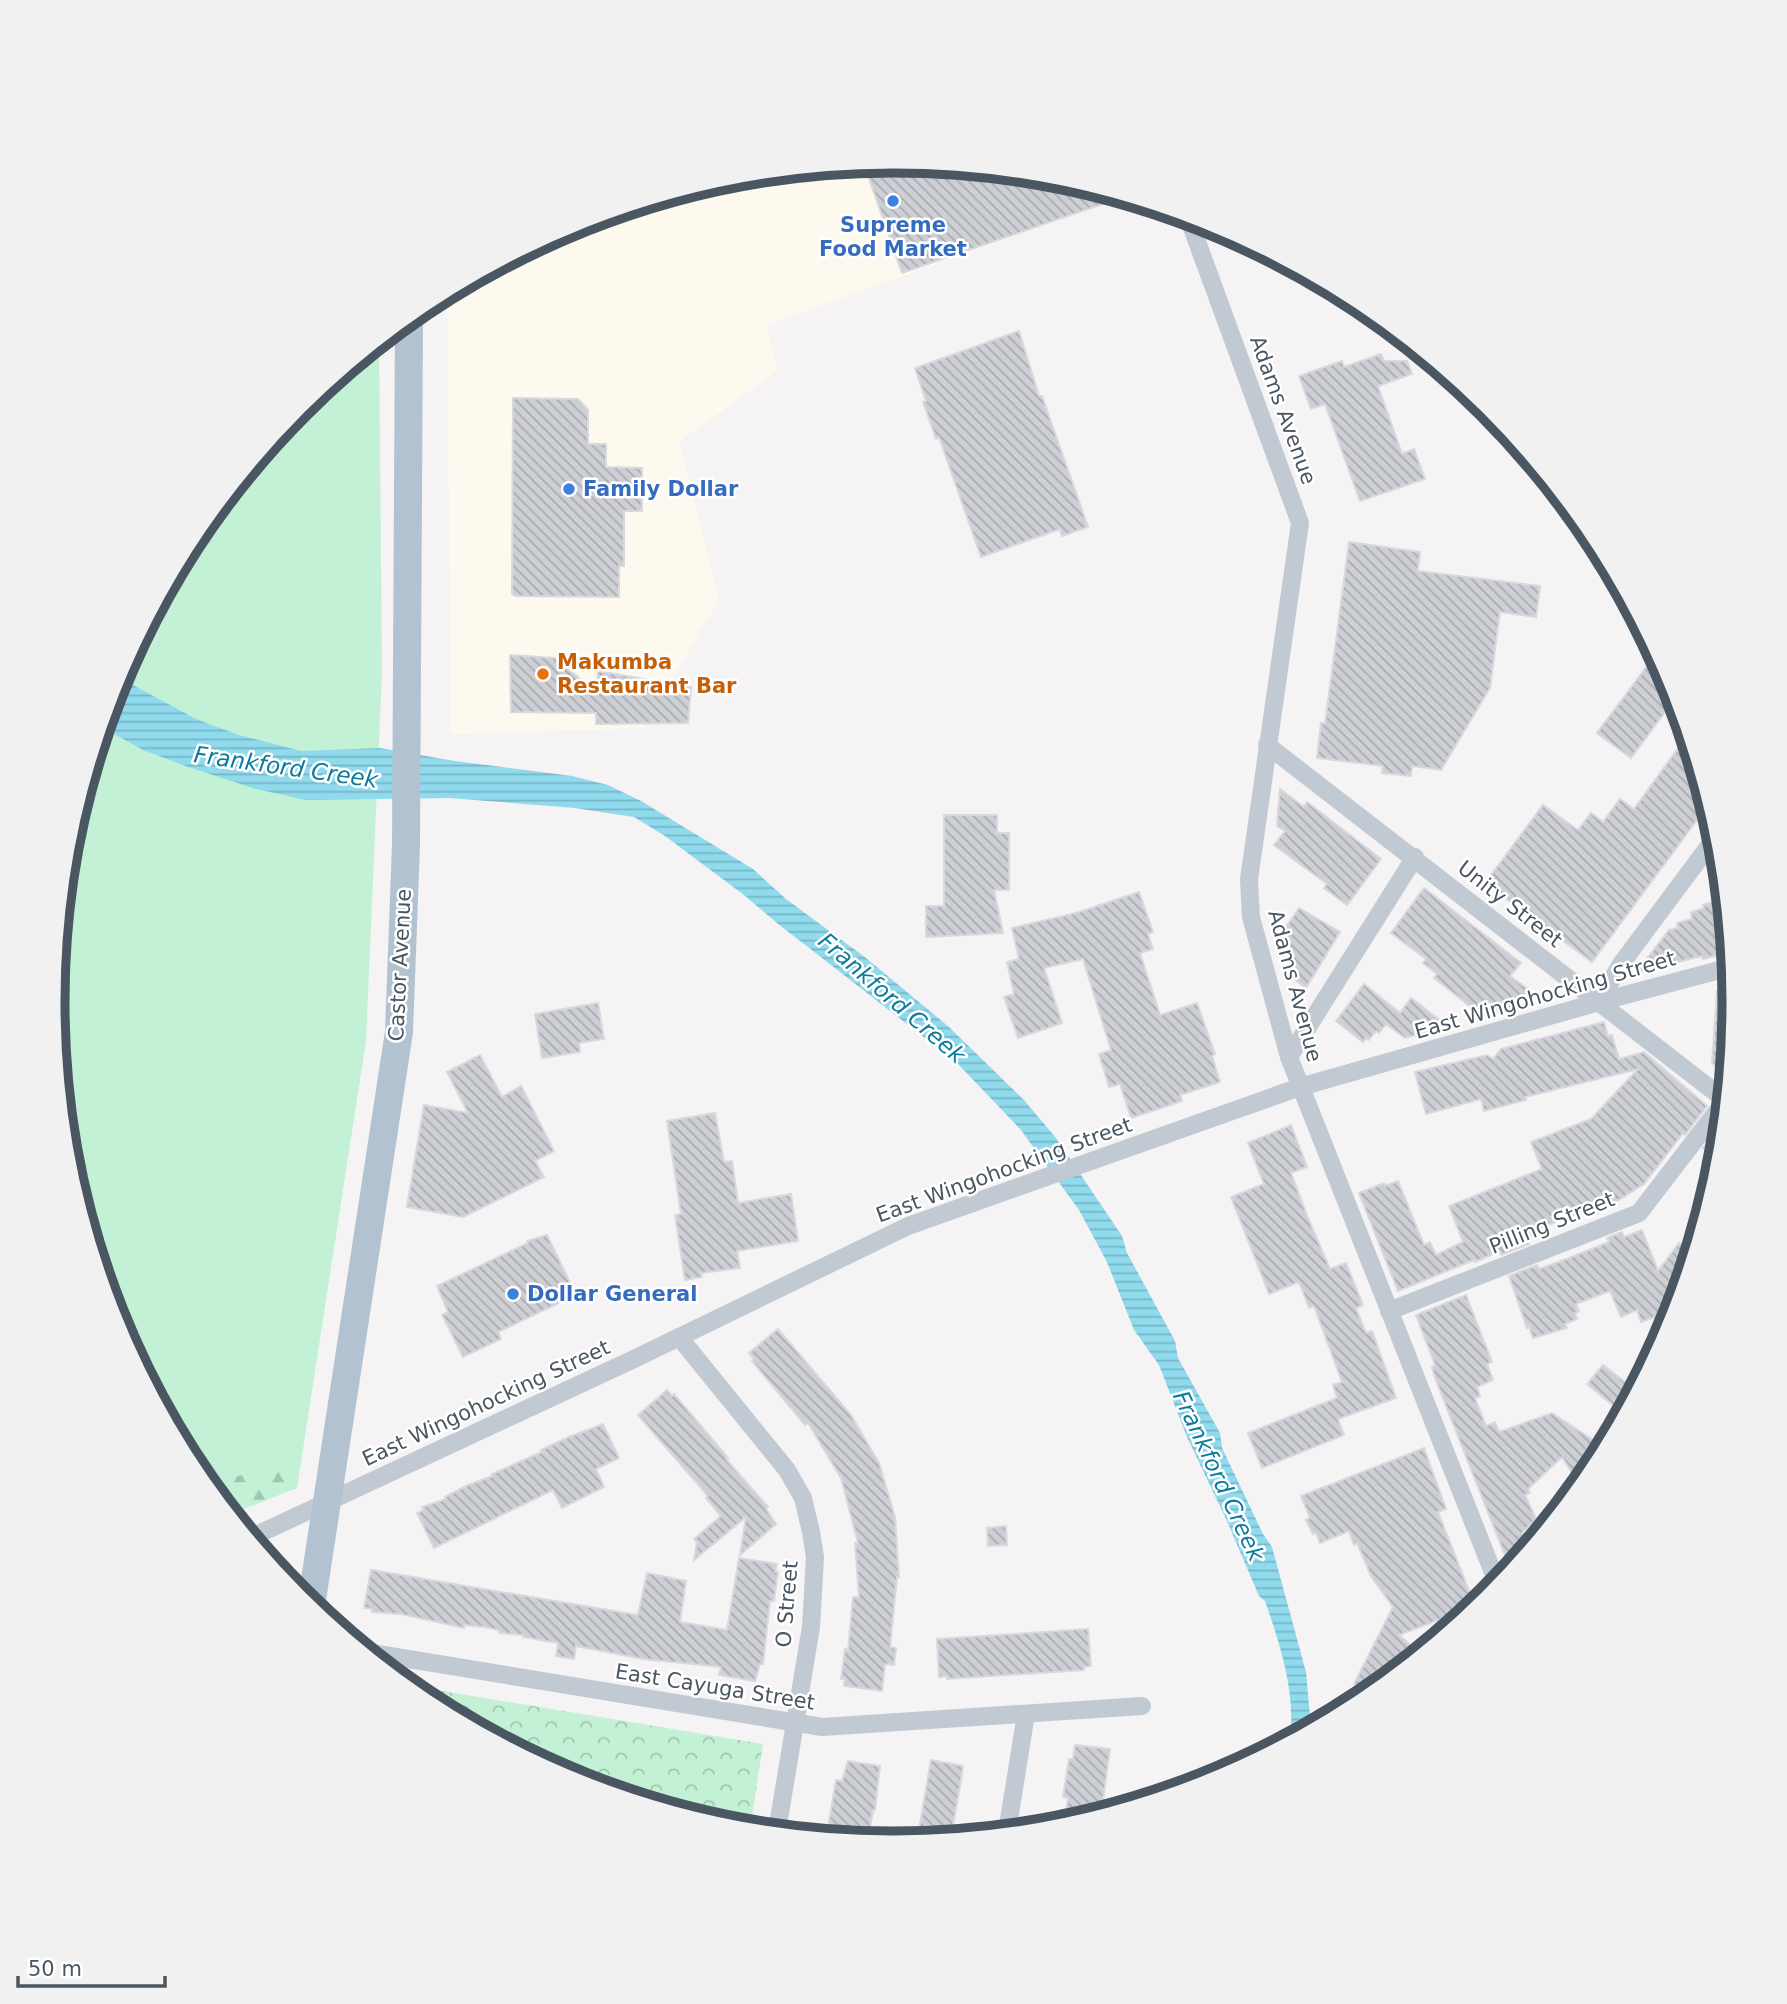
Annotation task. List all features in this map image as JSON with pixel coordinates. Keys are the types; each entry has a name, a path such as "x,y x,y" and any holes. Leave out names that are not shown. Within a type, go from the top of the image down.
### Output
{"main road":[{"name":"Castor Avenue","path":"313,1593 399,1032 406,845 409,331"}],"street":[{"name":"Adams Avenue","path":"1192,229 1300,523 1248,879 1251,917 1289,1057 1300,1087 1493,1574"},
{"name":"Unity Street","path":"1267,745 1717,1093"},
{"path":"1599,1002 1621,964 1707,848"},
{"path":"1289,1057 1415,858"},
{"name":"East Wingohocking Street","path":"258,1534 679,1337 908,1226 1300,1087 1721,970"},
{"name":"Pilling Street","path":"1389,1311 1639,1213 1714,1114"},
{"name":"O Street","path":"679,1337 776,1455 803,1498 815,1557 815,1588 779,1823"},
{"name":"East Cayuga Street","path":"384,1655 822,1727 1142,1706"},
{"path":"1008,1823 1026,1714"}],"shaded area":[{"path":"894,173 948,175 1002,180 1110,202 767,325 777,371 679,442 719,599 644,728 451,734 447,304 527,259 576,236 627,217 679,201 785,180"}],"green space":[{"path":"379,353 382,672 366,1041 297,1488 236,1507 176,1416 150,1369 128,1319 93,1216 72,1110 65,1002 67,948 72,894 93,788 128,685 150,635 204,542 236,497 307,416"},
{"path":"276,1465 297,1488 239,1511 218,1482"},
{"path":"430,1689 763,1744 752,1818 679,1803 576,1768 479,1720"}],"water":[{"name":"Frankford Creek","path":"129,683 196,719 239,735 301,751 380,748 572,776 608,785 641,801 753,869 786,899 866,958 949,1027 1024,1100 1056,1138 1122,1236 1127,1253 1175,1341 1178,1358 1220,1433 1222,1448 1263,1534 1272,1547 1306,1672 1310,1719 1291,1729 1289,1686 1265,1601 1259,1596 1187,1437 1159,1365 1134,1330 1107,1262 1079,1210 1021,1130 957,1063 744,895 665,836 634,817 575,808 450,798 306,800 256,789 143,750 111,732"}],"building":[{"path":"867,174 948,175 1002,180 1110,202 902,273"},
{"path":"1019,331 1039,396 1042,396 1088,527 1062,536 1060,529 981,557 939,437 936,439 923,402 926,401 915,368"},
{"path":"1381,354 1384,361 1407,361 1412,374 1378,386 1402,454 1414,449 1425,479 1360,501 1325,404 1311,409 1299,376 1342,361 1344,367"},
{"path":"513,398 578,399 588,410 588,444 606,444 606,467 642,468 642,511 624,511 624,566 619,566 619,597 512,594"},
{"path":"1349,542 1420,552 1418,571 1540,586 1536,617 1500,612 1490,688 1441,770 1412,766 1411,776 1382,773 1383,766 1317,758 1321,723 1325,724"},
{"path":"510,655 555,658 597,693 598,671 691,687 688,723 596,724 596,713 511,712"},
{"path":"1649,663 1668,708 1631,758 1597,733"},
{"path":"1681,745 1700,815 1592,962 1485,883 1543,805 1578,830 1591,813 1603,822 1620,799 1634,809"},
{"path":"1280,789 1304,807 1307,802 1381,859 1347,905 1324,888 1327,884 1274,845 1285,831 1277,826"},
{"path":"944,815 997,815 997,833 1009,833 1009,890 994,890 1003,933 926,937 926,906 944,906"},
{"path":"1424,888 1521,963 1510,976 1528,989 1513,1009 1484,1017 1434,978 1437,974 1423,963 1426,959 1391,933"},
{"path":"1139,892 1153,932 1148,934 1153,949 1140,953 1160,1015 1197,1003 1215,1054 1212,1056 1220,1082 1180,1095 1182,1101 1131,1118 1120,1084 1109,1087 1099,1054 1111,1050 1083,959 1044,968 1062,1023 1018,1038 1004,997 1014,994 1007,962 1019,959 1012,928 1076,913"},
{"path":"1716,901 1720,955 1703,959 1702,956 1635,974 1669,930 1678,928 1677,923 1692,919 1691,912 1704,908 1703,905"},
{"path":"1299,908 1340,932 1306,988 1286,973 1293,962 1278,953 1284,939 1280,936"},
{"path":"1364,984 1400,1013 1411,998 1449,1027 1405,1038 1386,1024 1379,1033 1376,1031 1369,1040 1366,1038 1363,1042 1336,1021"},
{"path":"1722,990 1722,1002 1719,1068 1712,1063 1717,991"},
{"path":"598,1003 604,1039 579,1043 580,1052 542,1058 535,1014"},
{"path":"1604,1022 1608,1036 1612,1035 1619,1059 1644,1052 1707,1106 1685,1135 1683,1133 1644,1184 1598,1213 1596,1207 1560,1220 1537,1230 1538,1235 1527,1239 1529,1244 1501,1255 1500,1251 1475,1262 1474,1260 1398,1291 1359,1193 1384,1183 1385,1186 1398,1181 1424,1245 1430,1242 1436,1255 1463,1242 1449,1206 1542,1169 1531,1142 1591,1119 1638,1069 1525,1097 1526,1100 1484,1111 1481,1099 1426,1114 1415,1072 1487,1055 1493,1059 1501,1049"},
{"path":"480,1055 502,1097 521,1086 554,1151 535,1161 544,1177 463,1217 407,1207 424,1105 468,1113 447,1072"},
{"path":"715,1113 724,1162 732,1161 738,1203 791,1194 798,1241 737,1251 740,1268 701,1273 702,1277 685,1280 675,1215 681,1214 667,1121"},
{"path":"1291,1125 1307,1167 1291,1173 1308,1218 1330,1269 1346,1263 1363,1305 1356,1308 1366,1333 1372,1331 1396,1398 1338,1419 1344,1435 1262,1468 1248,1433 1337,1398 1333,1385 1342,1382 1314,1306 1309,1308 1299,1282 1269,1294 1231,1197 1264,1184 1248,1143"},
{"path":"1710,1139 1708,1152 1703,1148"},
{"path":"1642,1230 1658,1271 1679,1243 1684,1247 1659,1320 1655,1317 1641,1322 1637,1310 1621,1317 1610,1291 1576,1304 1579,1311 1575,1313 1577,1319 1565,1324 1567,1328 1533,1338 1509,1276 1537,1265 1539,1269 1569,1258 1609,1242 1607,1238 1622,1232 1624,1237"},
{"path":"547,1235 576,1295 498,1332 501,1339 463,1357 442,1315 448,1312 437,1286 528,1243 527,1241"},
{"path":"1466,1295 1492,1362 1487,1364 1493,1380 1477,1387 1480,1396 1475,1398 1486,1426 1495,1422 1499,1432 1552,1413 1593,1440 1572,1473 1562,1457 1528,1489 1530,1493 1525,1495 1536,1519 1522,1533 1523,1536 1506,1558 1435,1378 1432,1367 1435,1365 1416,1315"},
{"path":"778,1329 851,1415 879,1463 895,1517 899,1577 890,1647 896,1648 894,1665 885,1664 882,1691 844,1686 845,1679 841,1679 845,1649 848,1650 853,1597 859,1597 855,1543 858,1543 841,1478 808,1423 805,1425 752,1361 754,1359 749,1353"},
{"path":"1603,1365 1628,1385 1614,1406 1587,1384"},
{"path":"667,1390 672,1396 674,1394 768,1507 766,1509 776,1524 740,1555 746,1517 694,1560 697,1542 694,1539 721,1516 706,1498 708,1496 638,1415"},
{"path":"603,1424 619,1458 596,1469 604,1487 562,1508 553,1490 434,1548 417,1513 424,1510 422,1507 446,1499 445,1497 468,1485 493,1476 492,1474 542,1452 541,1450"},
{"path":"1424,1448 1446,1509 1438,1512 1471,1596 1450,1615 1399,1635 1413,1647 1358,1688 1354,1684 1393,1607 1371,1576 1349,1531 1320,1543 1306,1520 1310,1518 1301,1496"},
{"path":"1006,1526 1007,1545 988,1546 987,1528"},
{"path":"739,1558 777,1564 774,1601 770,1601 763,1664 760,1664 755,1681 719,1675 721,1667 643,1659 576,1646 574,1659 556,1656 558,1643 499,1633 499,1630 484,1627 465,1625 464,1628 401,1614 372,1612 372,1609 364,1608 371,1570 638,1615 647,1573 686,1581 680,1622 727,1630"},
{"path":"1088,1629 1091,1666 1084,1667 1084,1670 947,1679 947,1676 939,1677 937,1639"},
{"path":"1075,1745 1110,1749 1102,1804 1066,1813 1068,1798 1063,1797 1069,1759 1073,1759"},
{"path":"931,1760 963,1766 952,1829 919,1830"},
{"path":"848,1761 880,1766 870,1830 828,1828 836,1780 842,1781"}],"place":[{"name":"Supreme Food Market","path":"893,201"},
{"name":"Family Dollar","path":"569,489"},
{"name":"Makumba Restaurant Bar","path":"543,674"},
{"name":"Dollar General","path":"513,1294"}]}
